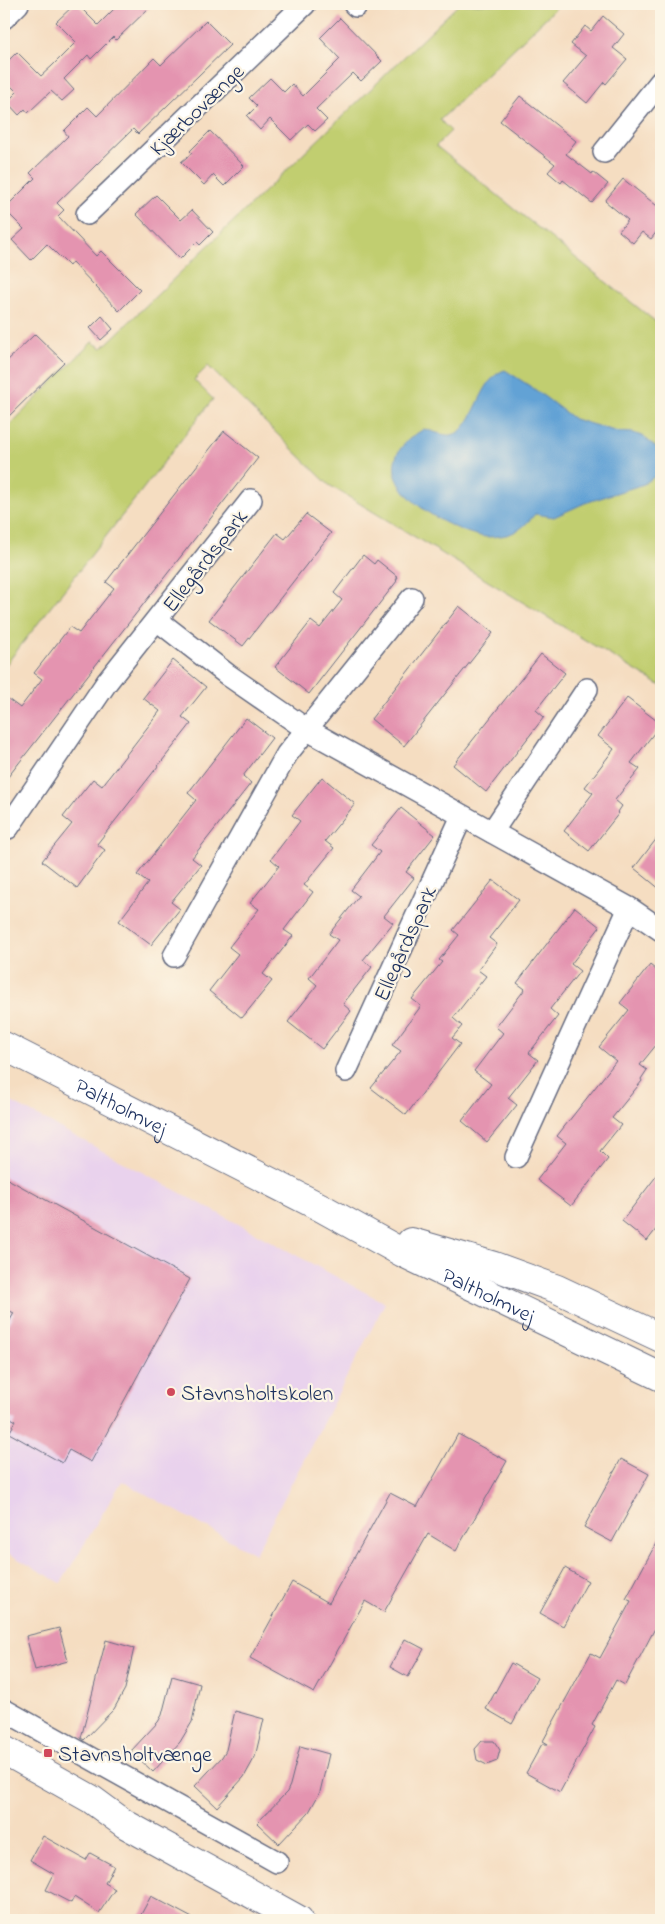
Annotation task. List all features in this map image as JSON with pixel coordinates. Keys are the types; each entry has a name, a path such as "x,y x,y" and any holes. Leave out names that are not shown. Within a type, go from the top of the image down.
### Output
{"street":[{"path":"4,18 18,4"},
{"name":"Kjærbovænge","path":"87,214 305,4"},
{"path":"604,152 661,81"},
{"name":"Ellegårdspark","path":"8,828 107,682 251,500"},
{"path":"174,956 286,754 412,598"},
{"name":"Ellegårdspark","path":"157,620 228,675 306,729 629,908 661,930"},
{"path":"492,832 587,689"},
{"name":"Ellegårdspark","path":"346,1071 462,816"},
{"path":"516,1157 629,908"},
{"name":"Paltholmvej","path":"4,1046 320,1207 403,1253 661,1377"},
{"name":"Paltholmvej","path":"320,1207 414,1243 494,1266 557,1289 661,1338"},
{"path":"4,1712 277,1862"},
{"path":"4,1750 91,1799 125,1824 299,1920"},
{"path":"4,1768 84,1811 125,1824"}],"shaded area":[{"name":"Stavnsholtskolen","path":"4,1098 385,1303 255,1554 122,1481 61,1583 4,1551"}],"green space":[{"path":"459,4 560,4 440,120 451,131 436,146 661,326 661,686 329,485 208,366 194,380 213,399 4,667 4,475 8,471 4,467 4,431 92,342 102,348"}],"water":[{"path":"505,370 533,388 574,419 618,432 634,433 644,437 658,449 661,469 658,474 644,484 585,503 554,517 535,514 519,530 509,534 486,537 473,534 440,520 410,497 399,484 395,470 397,455 409,440 424,429 448,435 459,432 466,425 489,383 496,375"}],"building":[{"path":"75,4 98,25 119,4 153,4 116,40 113,37 91,59 88,55 64,79 74,90 62,101 51,91 28,113 25,109 19,115 7,102 17,92 4,79 4,65 17,52 41,76 76,42 56,22"},
{"path":"603,16 624,34 613,48 627,59 606,84 604,82 587,103 563,83 586,56 571,44 585,26 591,31"},
{"path":"340,18 382,61 361,81 353,73 316,109 327,120 315,131 308,124 291,140 270,119 260,130 247,116 257,106 249,98 270,78 284,92 292,84 303,96 340,59 320,38"},
{"path":"206,21 230,45 138,134 133,129 57,203 64,210 58,216 96,256 101,251 140,290 119,311 72,262 69,266 47,244 31,260 12,240 24,229 4,209 35,178 30,173 68,136 64,131 88,107 97,116 154,58 161,65"},
{"path":"520,96 576,141 566,154 608,184 592,203 563,180 561,183 548,172 555,164 500,121"},
{"path":"210,131 244,166 224,186 213,175 204,185 181,162 192,153 190,151"},
{"path":"623,179 661,209 661,226 651,239 642,232 633,243 619,231 628,220 605,201"},
{"path":"156,195 181,220 192,210 213,232 200,245 197,242 180,259 136,214"},
{"path":"102,316 113,329 101,340 90,328"},
{"path":"35,334 64,362 4,421 4,364"},
{"path":"224,431 258,458 4,782 4,696 20,708 42,679 34,673 70,627 79,633 114,588 106,582"},
{"path":"306,514 331,533 243,646 209,620 277,533 285,539"},
{"path":"363,555 374,564 377,560 398,577 397,581 309,694 275,667 311,621 320,628 342,600 334,593"},
{"path":"459,606 493,633 404,746 371,719"},
{"path":"541,654 565,673 536,710 544,717 486,792 453,765"},
{"path":"173,660 206,687 182,717 191,724 97,844 105,850 77,888 42,861 72,824 63,817 81,794 93,779 102,786 160,711 143,698"},
{"path":"627,698 661,724 631,763 640,769 615,800 622,806 619,813 589,851 564,831 593,793 585,787 614,749 598,736"},
{"path":"246,718 272,738 243,776 251,783 192,858 201,865 171,902 180,909 151,945 119,921 148,883 137,875 196,800 188,793"},
{"path":"322,777 355,804 325,841 334,848 304,885 313,892 284,930 293,936 263,974 272,981 242,1018 209,991 238,954 229,947 259,909 250,903 279,866 271,859 300,821 292,815"},
{"path":"401,808 435,835 406,872 414,878 384,916 393,923 363,960 372,967 343,1004 351,1011 322,1049 288,1022 317,985 309,978 338,940 329,934 359,896 351,890 380,852 371,845"},
{"path":"661,833 661,890 634,868"},
{"path":"493,880 519,900 489,938 497,944 478,970 486,976 453,1018 462,1026 452,1038 460,1044 406,1115 371,1088 401,1051 392,1045 421,1006 412,999 442,962 439,960 459,935 453,930"},
{"path":"575,907 600,927 571,964 580,971 550,1009 558,1016 529,1053 538,1060 508,1098 517,1105 487,1142 462,1121 491,1084 474,1071 503,1033 496,1027 525,989 517,983"},
{"path":"650,965 661,974 661,1039 640,1065 647,1070 641,1079 642,1081 612,1118 621,1125 600,1151 608,1159 571,1206 537,1180 566,1143 557,1136 616,1061 599,1047 629,1010 620,1003"},
{"path":"661,1170 661,1223 647,1241 622,1221"},
{"path":"4,1177 190,1279 91,1462 69,1450 62,1463 9,1433 16,1421 4,1414 4,1331 14,1313 4,1308"},
{"path":"458,1434 507,1461 456,1551 428,1534 384,1612 365,1601 314,1693 250,1658 292,1582 329,1603 390,1493 417,1507"},
{"path":"621,1459 649,1474 612,1542 584,1527"},
{"path":"661,1534 661,1617 625,1685 616,1680 592,1725 595,1727 560,1792 526,1773 542,1744 548,1744 543,1741 591,1653 600,1658 631,1601 626,1599"},
{"path":"565,1568 588,1581 563,1626 540,1613"},
{"path":"59,1628 68,1661 35,1670 26,1636"},
{"path":"405,1639 424,1649 408,1677 390,1667"},
{"path":"106,1640 134,1648 125,1689 114,1709 84,1740 81,1738"},
{"path":"511,1663 537,1678 512,1724 486,1709"},
{"path":"172,1676 200,1684 192,1722 180,1742 153,1772 131,1751 158,1722 162,1715"},
{"path":"235,1711 264,1719 255,1757 244,1777 217,1807 195,1786 222,1757 226,1750"},
{"path":"482,1741 494,1741 500,1750 497,1761 487,1765 477,1760 475,1749"},
{"path":"300,1746 329,1754 320,1792 309,1812 279,1844 257,1823 287,1792"},
{"path":"43,1836 86,1860 90,1853 114,1866 105,1883 115,1889 99,1913 74,1897 71,1903 46,1890 54,1874 30,1860"},
{"path":"151,1896 196,1920 138,1920"}],"place":[{"name":"Stavnsholtskolen","path":"171,1392"},
{"name":"Stavnsholtvænge","path":"48,1753"}]}
